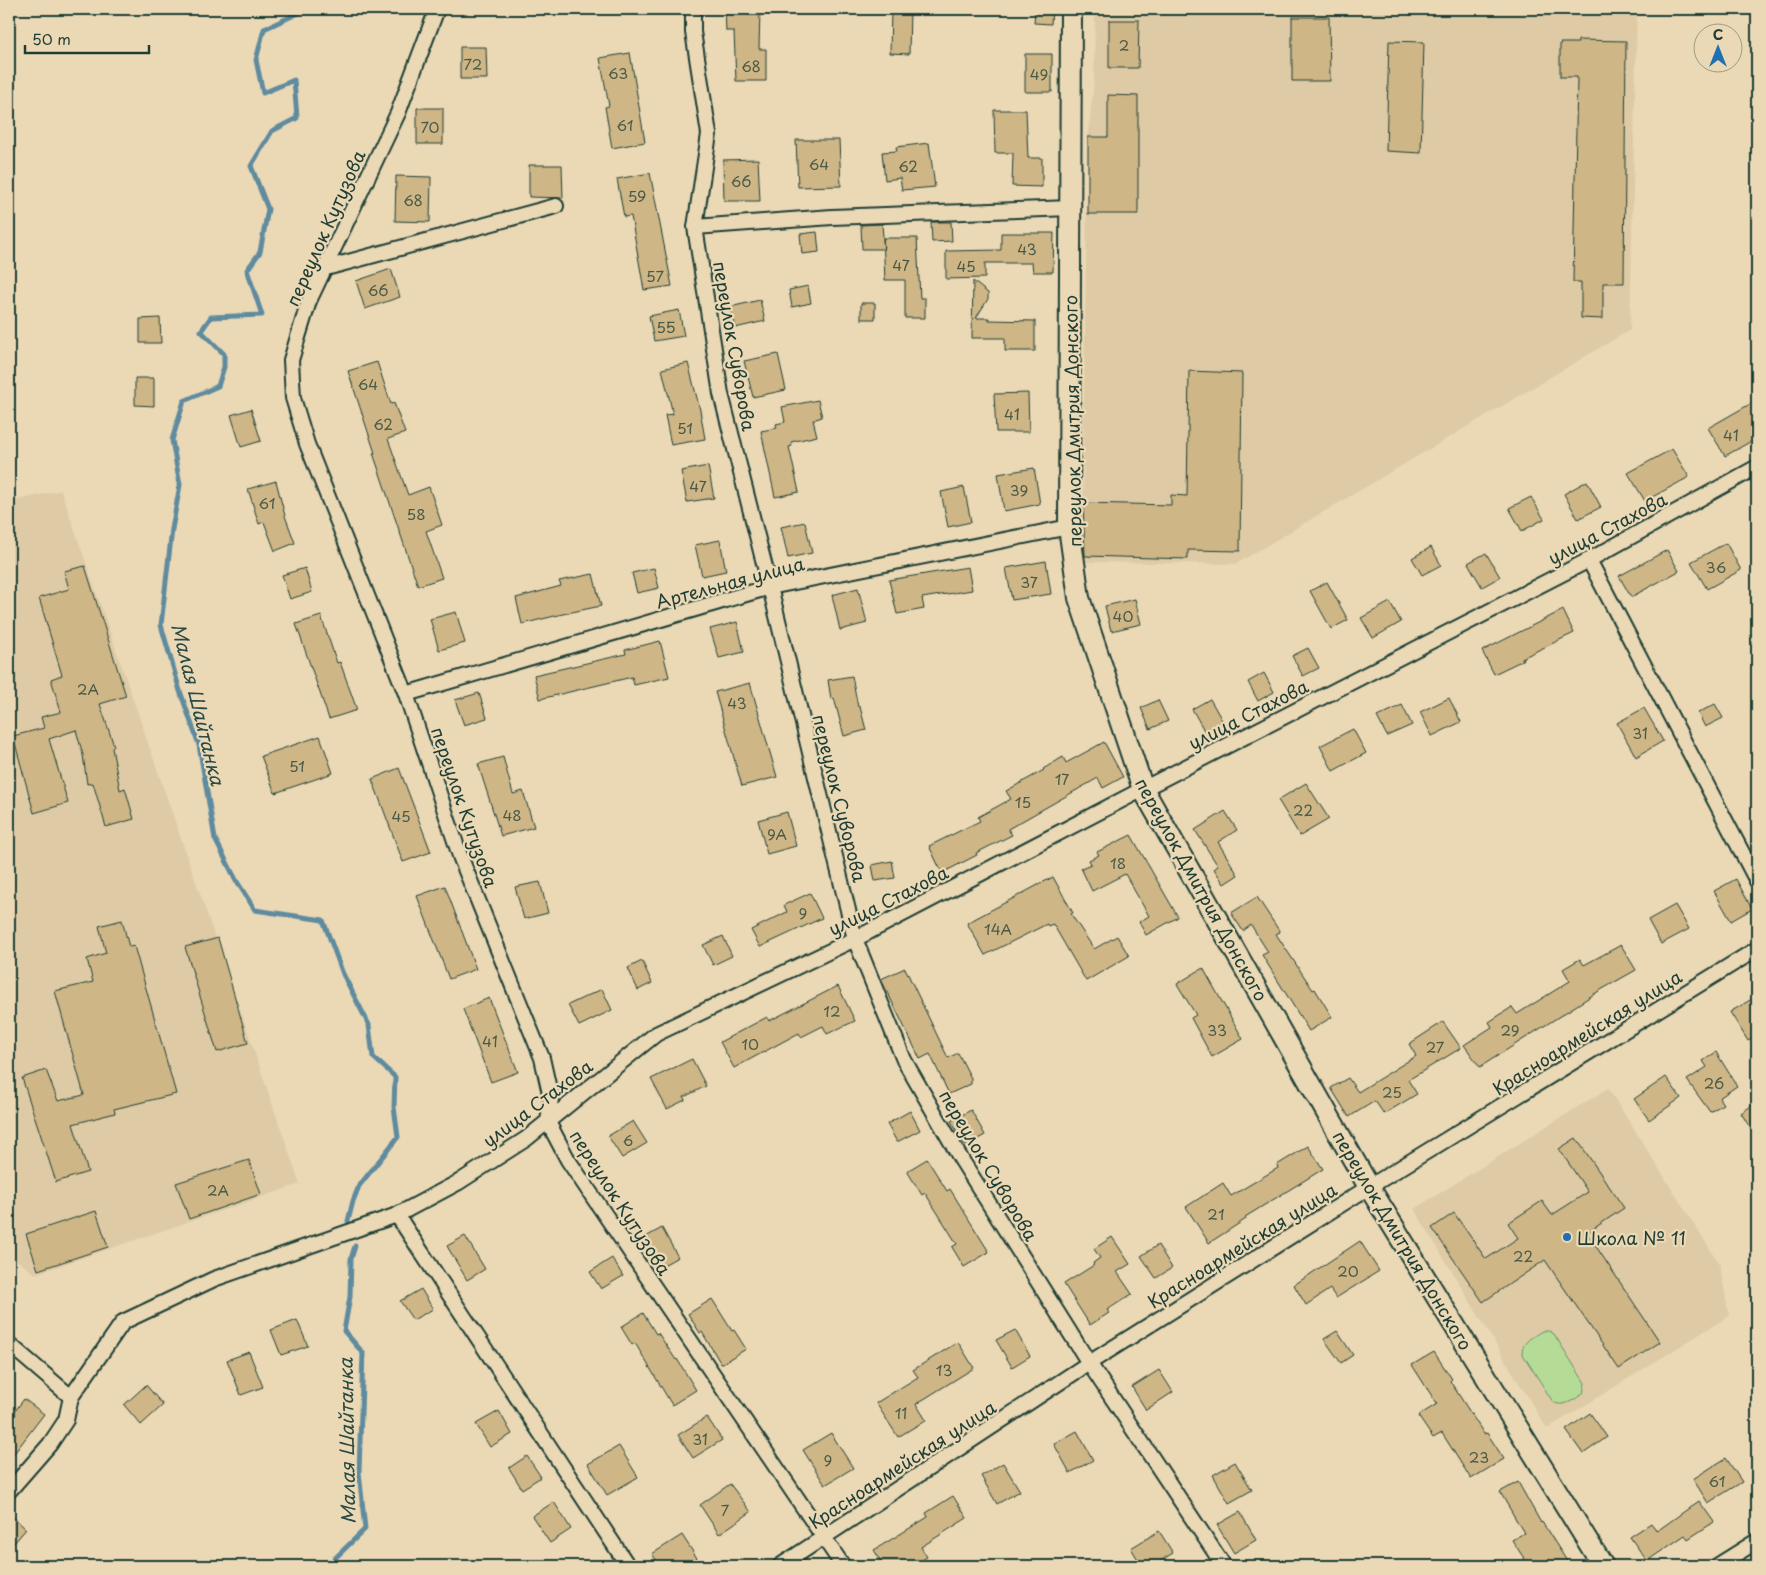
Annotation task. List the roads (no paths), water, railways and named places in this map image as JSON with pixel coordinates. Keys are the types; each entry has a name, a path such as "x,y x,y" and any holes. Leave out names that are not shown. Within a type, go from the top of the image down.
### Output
{"street":[{"name":"переулок Кутузова","path":"437,9 398,113 309,301 291,360 293,398 307,444 406,694 460,856 542,1058 550,1098 548,1122 568,1160 844,1566"},
{"name":"переулок Суворова","path":"693,9 693,32 709,134 695,227 721,394 770,587 855,939 904,1060 961,1159 1090,1363 1224,1566"},
{"name":"переулок Дмитрия Донского","path":"1072,9 1069,527 1079,598 1143,789 1369,1187 1603,1566"},
{"path":"326,268 556,206"},
{"path":"695,227 832,217 1071,208"},
{"name":"улица Стахова","path":"70,1397 123,1322 214,1279 397,1215 459,1182 526,1139 656,1034 855,939 1589,560 1757,468"},
{"name":"Артельная улица","path":"406,694 770,587 1069,527"},
{"path":"1589,560 1757,881"},
{"name":"Красноармейская улица","path":"780,1566 1090,1363 1369,1187 1757,949"},
{"path":"397,1215 628,1566"},
{"path":"9,1344 70,1397 66,1420 50,1444 9,1492"},
{"path":"1717,1566 1757,1541"}],"waterway":[{"name":"Малая Шайтанка","path":"348,1221 359,1186 398,1137 394,1107 395,1077 373,1057 369,1025 343,974 323,920 255,910 236,880 215,839 199,745 180,691 161,625 172,529 180,485 172,440 184,401 218,386 224,367 224,354 201,331 211,317 262,315 247,270 260,252 268,209 251,166 272,131 297,118 294,80 263,93 256,60 264,29 303,11 390,9"},
{"name":"Малая Шайтанка","path":"327,1566 365,1529 359,1472 363,1353 344,1331 350,1297 351,1259 355,1246"}],"place":[{"name":"Школа № 11","path":"1567,1237"}]}
